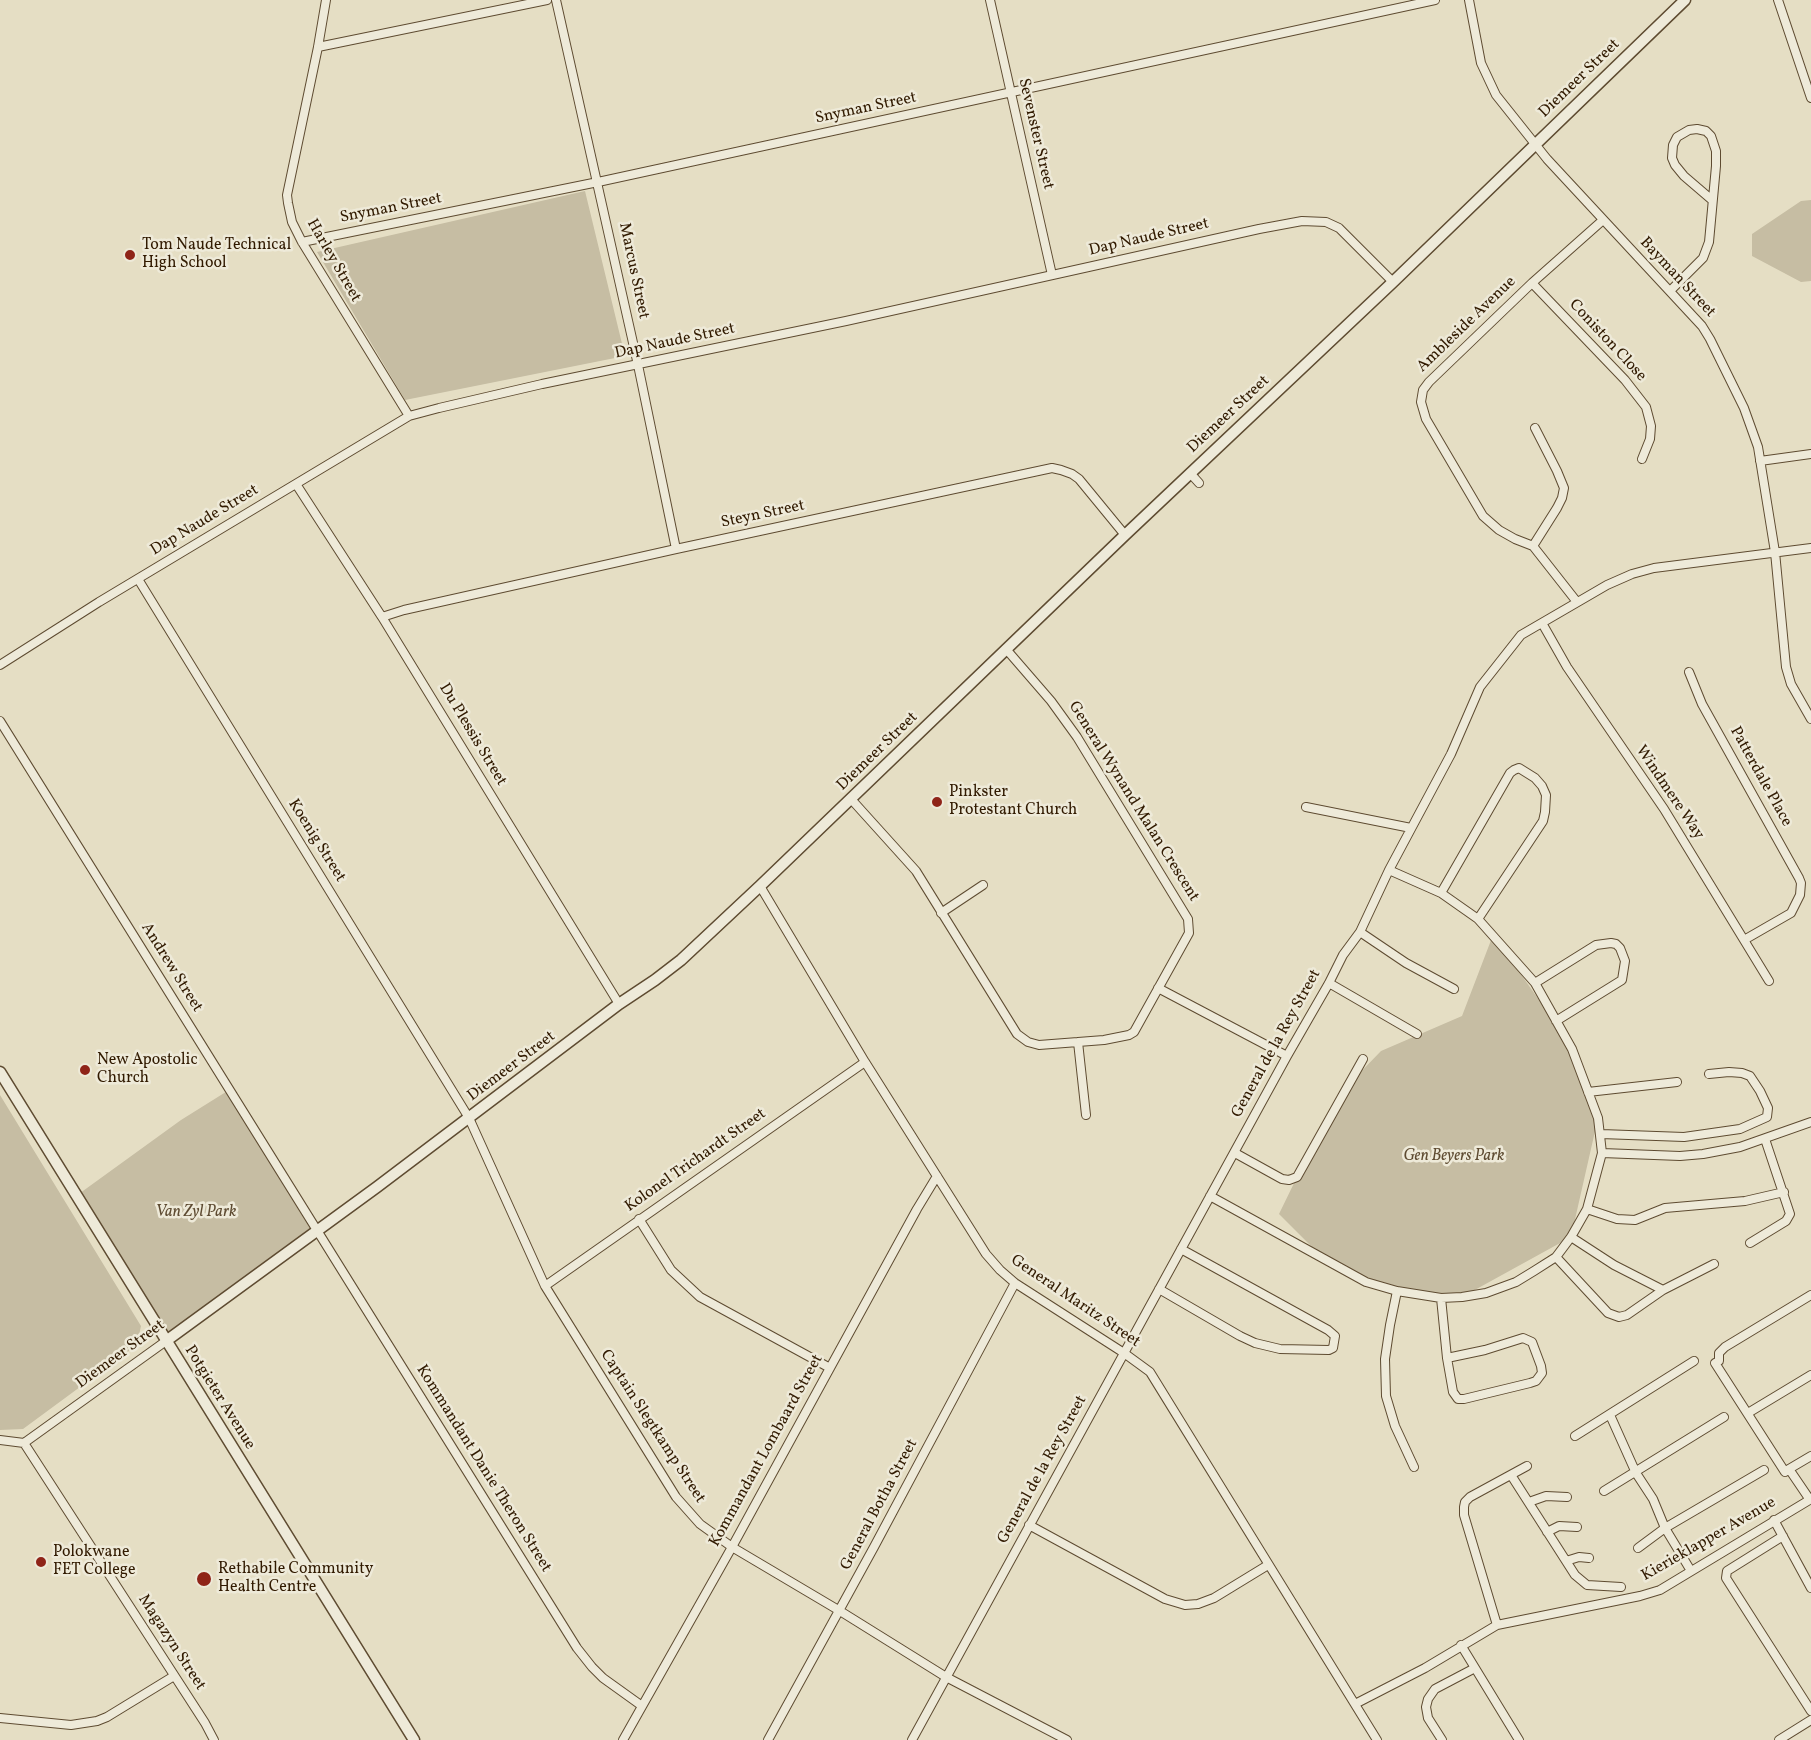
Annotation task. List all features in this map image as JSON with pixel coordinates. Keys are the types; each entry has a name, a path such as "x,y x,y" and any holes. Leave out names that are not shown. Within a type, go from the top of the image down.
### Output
{"street":[{"name":"Harley Street","path":"326,0 287,195 292,222 409,416"},
{"path":"318,47 547,0"},
{"name":"Marcus Street","path":"556,0 598,182 676,549"},
{"name":"Sevenster Street","path":"990,0 1052,275"},
{"name":"Snyman Street","path":"303,242 598,182 1435,0"},
{"name":"Bayman Street","path":"1468,0 1476,43 1485,73 1496,95 1534,144 1702,326 1753,429 1775,552 1786,667 1791,684 1811,719"},
{"name":"Diemeer Street","path":"24,1443 316,1231 619,1004 669,970 1393,282 1684,0"},
{"path":"1778,0 1811,98"},
{"path":"1670,291 1703,258 1709,242 1713,200 1716,166 1715,144 1706,131 1689,130 1677,137 1672,145 1672,158 1684,176 1713,200"},
{"name":"Dap Naude Street","path":"0,665 409,416 530,387 1302,221 1316,220 1340,228 1393,282"},
{"name":"Ambleside Avenue","path":"1577,602 1533,546 1499,530 1483,516 1426,419 1421,402 1423,390 1429,382 1602,220"},
{"name":"Coniston Close","path":"1532,284 1625,380 1646,407 1651,426 1650,439 1642,459"},
{"path":"1533,546 1564,493 1557,471 1535,428"},
{"path":"1760,461 1811,454"},
{"name":"Steyn Street","path":"382,617 404,610 676,549 1052,468 1079,479 1125,535"},
{"path":"1190,473 1199,483"},
{"name":"Du Plessis Street","path":"296,484 382,617 619,1004"},
{"name":"General de la Rey Street","path":"912,1740 1343,955 1360,932 1389,870 1451,754 1480,687 1512,644 1521,635 1542,622 1607,585 1632,574 1654,568 1811,548"},
{"name":"Koenig Street","path":"138,579 469,1118"},
{"name":"Windmere Way","path":"1542,622 1579,685 1664,809 1769,981"},
{"name":"General Wynand Malan Crescent","path":"851,799 911,865 1017,1034 1028,1042 1039,1045 1104,1040 1134,1032 1189,933 1186,912 1077,737 1051,701 1006,649"},
{"name":"Patterdale Place","path":"1689,672 1702,704 1801,883 1800,895 1791,913 1744,940"},
{"name":"Andrew Street","path":"0,721 316,1231"},
{"path":"1441,893 1510,774 1519,768 1535,778 1546,795 1543,821 1478,919"},
{"path":"1306,807 1411,828"},
{"path":"1210,1196 1366,1282 1397,1291 1442,1298 1462,1298 1504,1287 1525,1277 1556,1257 1571,1238 1587,1209 1602,1153 1598,1118 1572,1049 1535,983 1478,919 1441,893 1389,870"},
{"path":"941,913 984,885"},
{"name":"General Maritz Street","path":"760,886 865,1062 986,1254 1015,1283 1143,1366 1156,1380 1377,1740"},
{"path":"1360,932 1406,963 1454,989"},
{"path":"1535,983 1596,945 1611,943 1620,948 1625,961 1622,980 1556,1021"},
{"path":"1329,983 1417,1034"},
{"path":"1158,988 1287,1056"},
{"path":"1078,1042 1086,1115"},
{"path":"1235,1153 1282,1179 1297,1177 1363,1059"},
{"name":"Kolonel Trichardt Street","path":"545,1286 865,1062"},
{"name":"Potgieter Avenue","path":"0,1072 414,1740"},
{"path":"1601,1134 1684,1137 1740,1129 1767,1117 1767,1108 1760,1091 1750,1076 1738,1073 1709,1074"},
{"path":"1588,1092 1677,1082"},
{"name":"Captain Slegtkamp Street","path":"469,1118 545,1286 675,1497 700,1524 732,1547 946,1677 1067,1740"},
{"path":"1602,1153 1691,1155 1720,1151 1765,1139 1811,1122"},
{"path":"1750,1243 1789,1218 1790,1211 1765,1139"},
{"name":"Kommandant Lombaard Street","path":"623,1740 937,1176"},
{"path":"1587,1209 1617,1219 1635,1220 1665,1208 1745,1201 1784,1192"},
{"path":"639,1219 671,1270 699,1296 830,1368"},
{"name":"Kommandant Danie Theron Street","path":"316,1231 578,1648 603,1678 642,1706"},
{"path":"1571,1238 1663,1290"},
{"path":"1159,1288 1240,1336 1256,1343 1280,1349 1329,1350 1333,1348 1335,1336 1328,1330 1181,1249"},
{"path":"1556,1257 1611,1315 1623,1317 1663,1290 1714,1264"},
{"name":"General Botha Street","path":"768,1740 840,1611 1015,1283"},
{"path":"1397,1291 1385,1359 1386,1396 1395,1426 1414,1467"},
{"path":"1811,1295 1725,1347 1720,1351 1719,1361 1715,1363 1785,1472 1811,1456"},
{"path":"1442,1298 1447,1358 1453,1392 1460,1400 1530,1383 1536,1381 1542,1373 1532,1342 1523,1338 1485,1350 1447,1358"},
{"path":"1575,1436 1694,1361"},
{"path":"1748,1413 1811,1375"},
{"path":"1610,1415 1636,1473 1653,1499 1665,1528 1691,1571"},
{"path":"1605,1491 1724,1417"},
{"path":"0,1440 24,1443"},
{"name":"Magazyn Street","path":"24,1443 214,1740"},
{"path":"1497,1625 1464,1515 1464,1507 1470,1497 1527,1466"},
{"path":"1789,1469 1810,1499"},
{"path":"1638,1548 1665,1528 1764,1470"},
{"path":"1511,1475 1575,1575 1587,1585 1621,1587"},
{"path":"1529,1502 1546,1496 1567,1497"},
{"name":"Kierieklapper Avenue","path":"1355,1704 1425,1668 1497,1625 1653,1593 1810,1499"},
{"path":"1774,1520 1811,1587"},
{"path":"1029,1525 1165,1599 1185,1605 1204,1602 1268,1565"},
{"path":"1547,1532 1559,1526 1577,1527"},
{"path":"1783,1536 1727,1570 1726,1578 1811,1711"},
{"path":"1566,1561 1579,1557 1589,1558"},
{"path":"1461,1645 1519,1740"},
{"path":"1442,1740 1428,1718 1426,1707 1428,1699 1435,1689 1474,1668"},
{"path":"0,1718 71,1725 97,1721 174,1676"},
{"path":"1779,1740 1811,1720"}],"green space":[{"path":"585,191 625,356 405,400 317,252"},
{"path":"1811,200 1811,281 1801,282 1752,256 1752,234 1801,201"},
{"name":"Gen Beyers Park","path":"1493,935 1566,1038 1598,1118 1571,1237 1462,1297 1382,1288 1323,1258 1279,1214 1348,1085 1381,1051 1462,1016"},
{"name":"Van Zyl Park","path":"229,1090 316,1231 166,1341 76,1196 181,1120"},
{"path":"0,1095 141,1326 137,1345 23,1429 0,1430"}],"place":[{"name":"Tom Naude Technical High School","path":"130,255"},
{"name":"Pinkster Protestant Church","path":"937,802"},
{"name":"New Apostolic Church","path":"85,1070"},
{"name":"Polokwane FET College","path":"41,1562"},
{"name":"Rethabile Community Health Centre","path":"204,1579"}]}
